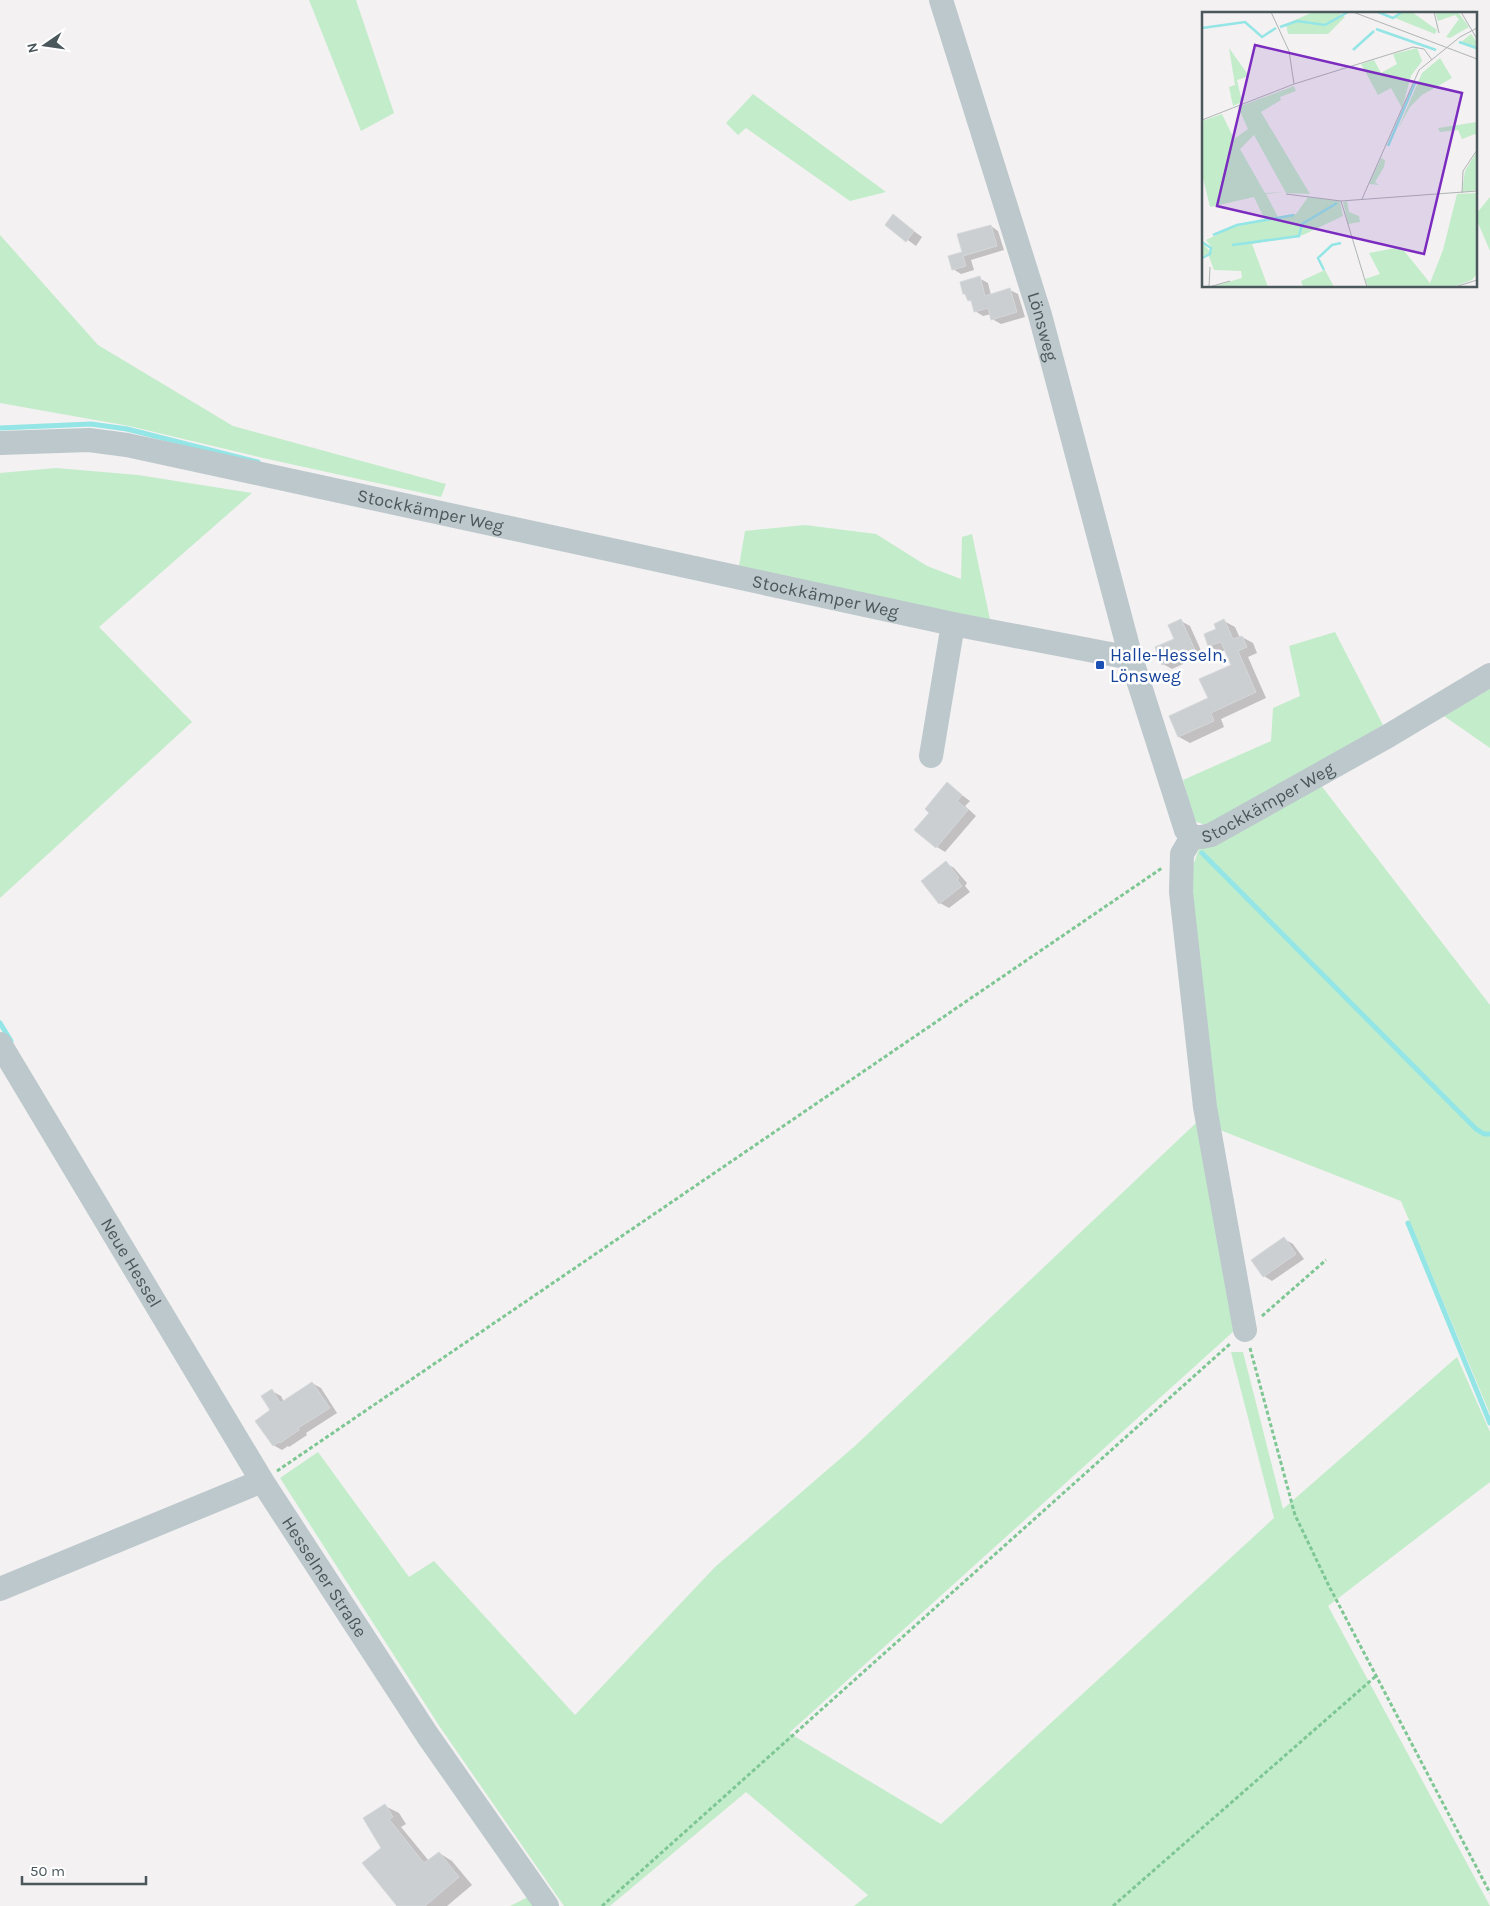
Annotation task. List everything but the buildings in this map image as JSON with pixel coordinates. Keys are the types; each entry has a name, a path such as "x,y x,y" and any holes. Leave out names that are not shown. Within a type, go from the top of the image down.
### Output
{"street":[{"name":"Lönsweg","path":"941,0 1040,316 1131,658"},
{"name":"Stockkämper Weg","path":"0,443 89,440 127,445 953,624 1131,658 1186,830 1187,845 1202,837 1211,835 1388,736 1490,675"},
{"path":"931,756 953,624"},
{"path":"1187,845 1181,892 1205,1107 1246,1330"},
{"name":"Neue Hessel","path":"0,1044 262,1481"},
{"path":"0,1589 262,1481"},
{"name":"Hesselner Straße","path":"262,1481 428,1736 547,1906"}],"path":[{"path":"262,1481 1187,845"},
{"path":"602,1906 1326,1260"},
{"path":"1246,1330 1295,1515 1329,1586 1490,1893"},
{"path":"1113,1906 1376,1676"}],"green space":[{"path":"309,0 356,0 394,113 361,131"},
{"path":"753,94 886,192 850,201 746,128 738,135 726,123"},
{"path":"1490,197 1490,251 1478,223 1478,212"},
{"path":"0,235 98,345 233,426 446,484 441,497 129,426 0,403"},
{"path":"56,468 138,475 252,493 99,627 192,722 0,898 0,473"},
{"path":"805,525 876,534 927,566 961,579 962,537 972,534 991,624 738,572 745,531"},
{"path":"1335,632 1383,725 1212,827 1194,821 1183,780 1271,741 1273,708 1300,696 1289,646"},
{"path":"1490,689 1490,748 1444,716"},
{"path":"1320,784 1490,1005 1490,1414 1401,1201 1220,1130 1185,891 1199,848"},
{"path":"1196,1123 1235,1330 789,1733 941,1824 1274,1518 1231,1352 1243,1352 1283,1509 1457,1357 1490,1432 1490,1482 1328,1606 1490,1906 854,1906 868,1895 746,1792 610,1906 564,1906 440,1727 280,1478 318,1452 409,1577 434,1561 575,1715 715,1567 856,1445"},
{"path":"528,1897 534,1906 510,1906"}],"waterway":[{"path":"0,428 91,424 127,429 258,462"},
{"path":"1202,853 1476,1129 1484,1134 1490,1134"},
{"path":"0,1023 11,1041"},
{"path":"1408,1223 1490,1423"}],"place":[{"name":"Halle-Hesseln, Lönsweg","path":"1100,665"}]}
